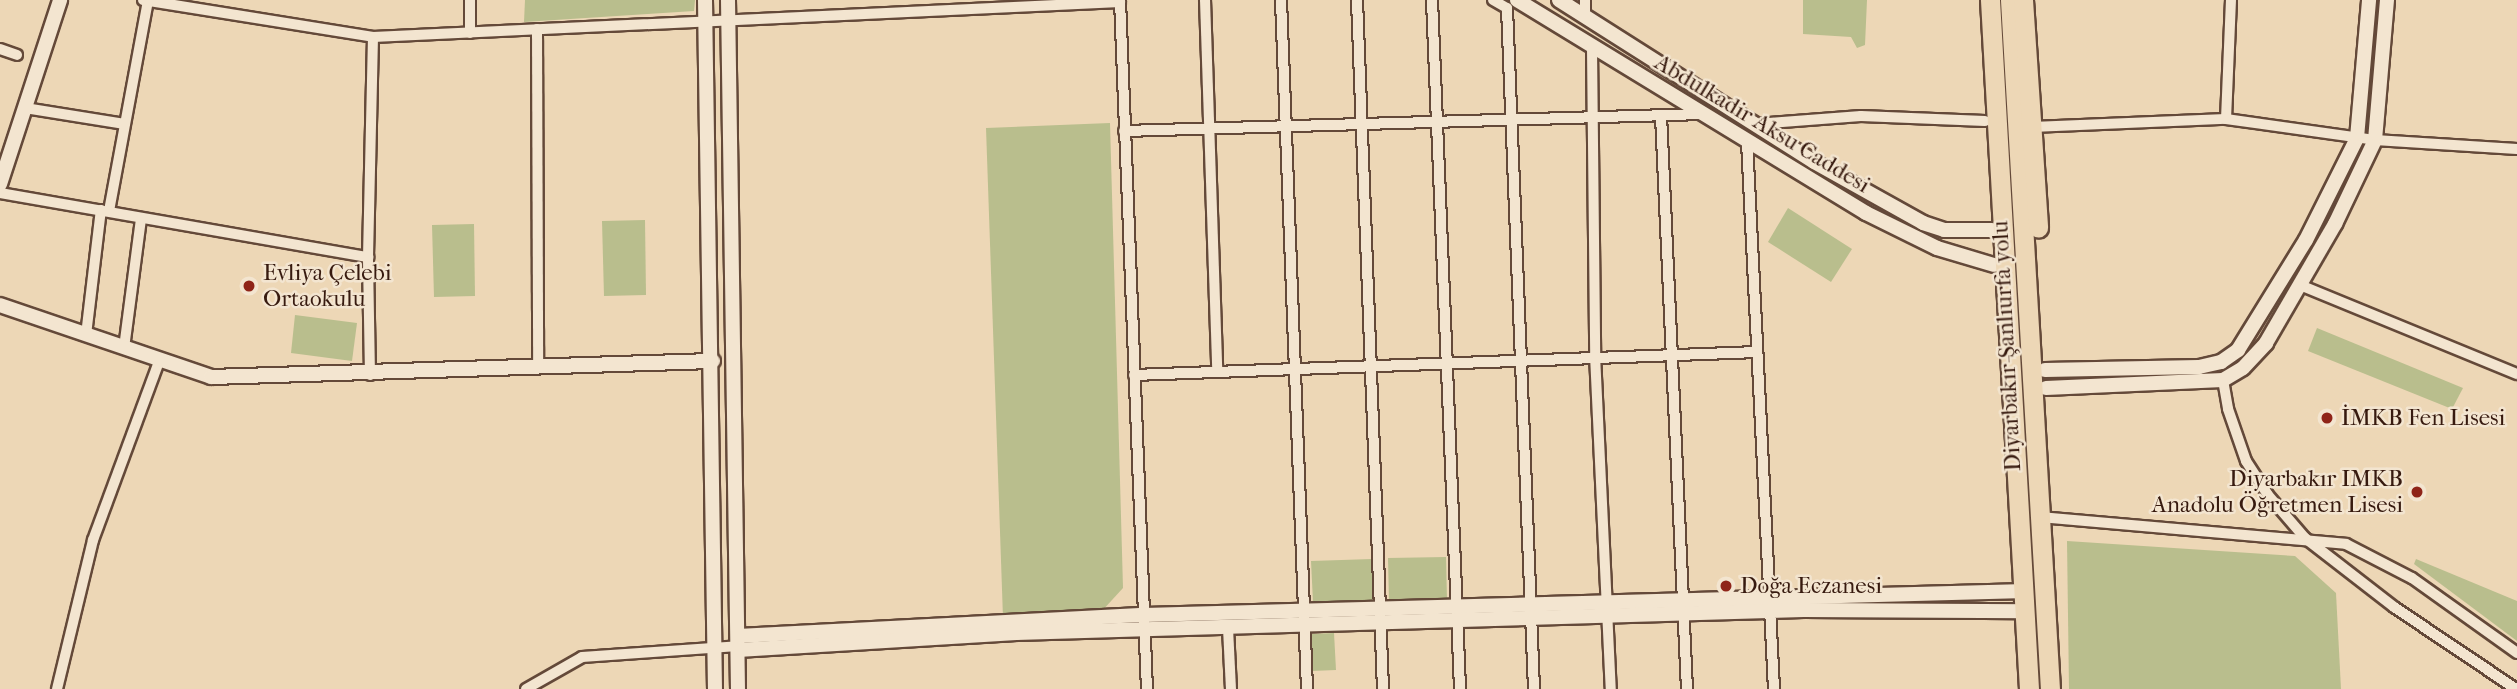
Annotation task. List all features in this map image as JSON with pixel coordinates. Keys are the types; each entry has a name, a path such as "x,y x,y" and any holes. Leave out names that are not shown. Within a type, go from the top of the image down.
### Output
{"highway":[{"path":"1977,0 2004,428 2016,464"},
{"name":"Diyarbakır-Şanlıurfa yolu","path":"1990,0 2029,689"},
{"name":"Diyarbakır-Şanlıurfa yolu","path":"2010,0 2039,458 2039,517 2050,689"},
{"path":"2023,0 2045,379 2047,438 2039,458"}],"main road":[{"path":"0,184 60,0"},
{"path":"705,0 713,361 715,689"},
{"path":"728,0 738,689"},
{"name":"Abdulkadir Aksu Caddesi","path":"1517,0 1866,213 1951,252 1994,265"},
{"name":"Abdulkadir Aksu Caddesi","path":"1559,0 1756,124 1923,223 1966,232 1992,230"},
{"path":"2045,379 2199,368 2221,362 2238,350 2306,240 2357,138 2369,0"},
{"path":"2045,379 2223,380 2243,368 2266,343 2300,285 2375,140 2387,0"},
{"path":"1951,252 1968,248 1971,238 1966,232"},
{"path":"0,305 159,362 231,378 713,361"},
{"path":"1532,612 1608,601 1683,607"},
{"path":"738,644 1144,622 1532,612 1609,616 1683,607 2026,601"},
{"path":"1144,622 1228,628 1304,619"}],"street":[{"path":"86,335 105,210 125,124 146,0 373,37 929,13 976,5 1120,1 1147,689"},
{"path":"470,0 470,33"},
{"path":"928,0 929,13"},
{"path":"1205,0 1217,370"},
{"path":"1281,0 1307,689"},
{"path":"1357,0 1383,689"},
{"path":"1432,0 1460,689"},
{"path":"1493,0 1507,8 1534,689"},
{"path":"1585,0 1585,16"},
{"path":"2226,119 2231,0"},
{"path":"537,29 538,367"},
{"path":"370,375 368,257 373,37"},
{"path":"0,48 17,55"},
{"path":"1592,48 1590,116 1595,355 1611,689"},
{"path":"25,108 125,124"},
{"path":"1124,131 1208,125 1437,118 1705,114"},
{"path":"1661,115 1687,689"},
{"path":"1756,124 1861,116 1985,121"},
{"path":"2032,127 2226,119 2375,140 2517,149"},
{"path":"1747,141 1774,689"},
{"path":"0,193 368,257"},
{"path":"124,348 141,219"},
{"path":"2300,285 2517,374"},
{"path":"1133,375 1521,357 1756,352"},
{"path":"57,689 93,540 159,362"},
{"path":"2223,380 2228,409 2246,460 2268,495 2305,538 2394,607 2516,689"},
{"path":"2039,517 2305,538 2346,544 2377,556 2517,653"},
{"path":"1228,628 1231,689"},
{"path":"526,689 582,657 738,644"}],"green space":[{"path":"525,0 695,0 694,11 524,22"},
{"path":"1803,0 1867,0 1865,45 1857,48 1851,37 1803,34"},
{"path":"1110,123 1123,588 1101,612 1003,618 986,128"},
{"path":"1788,208 1852,249 1831,282 1768,242"},
{"path":"645,220 646,295 604,296 602,221"},
{"path":"474,224 475,296 434,297 432,225"},
{"path":"295,315 357,323 352,361 291,353"},
{"path":"2317,328 2463,388 2452,409 2308,351"},
{"path":"2067,541 2295,556 2336,593 2341,689 2069,689"},
{"path":"1446,557 1447,600 1389,602 1388,558"},
{"path":"1372,559 1373,601 1313,602 1311,561"},
{"path":"2416,559 2517,601 2517,641 2414,564"},
{"path":"1334,633 1336,670 1312,671 1310,634"}],"place":[{"name":"Evliya Çelebi Ortaokulu","path":"249,286"},
{"name":"İMKB Fen Lisesi","path":"2327,418"},
{"name":"Diyarbakır IMKB Anadolu Öğretmen Lisesi","path":"2417,492"},
{"name":"Doğa Eczanesi","path":"1726,586"}]}
